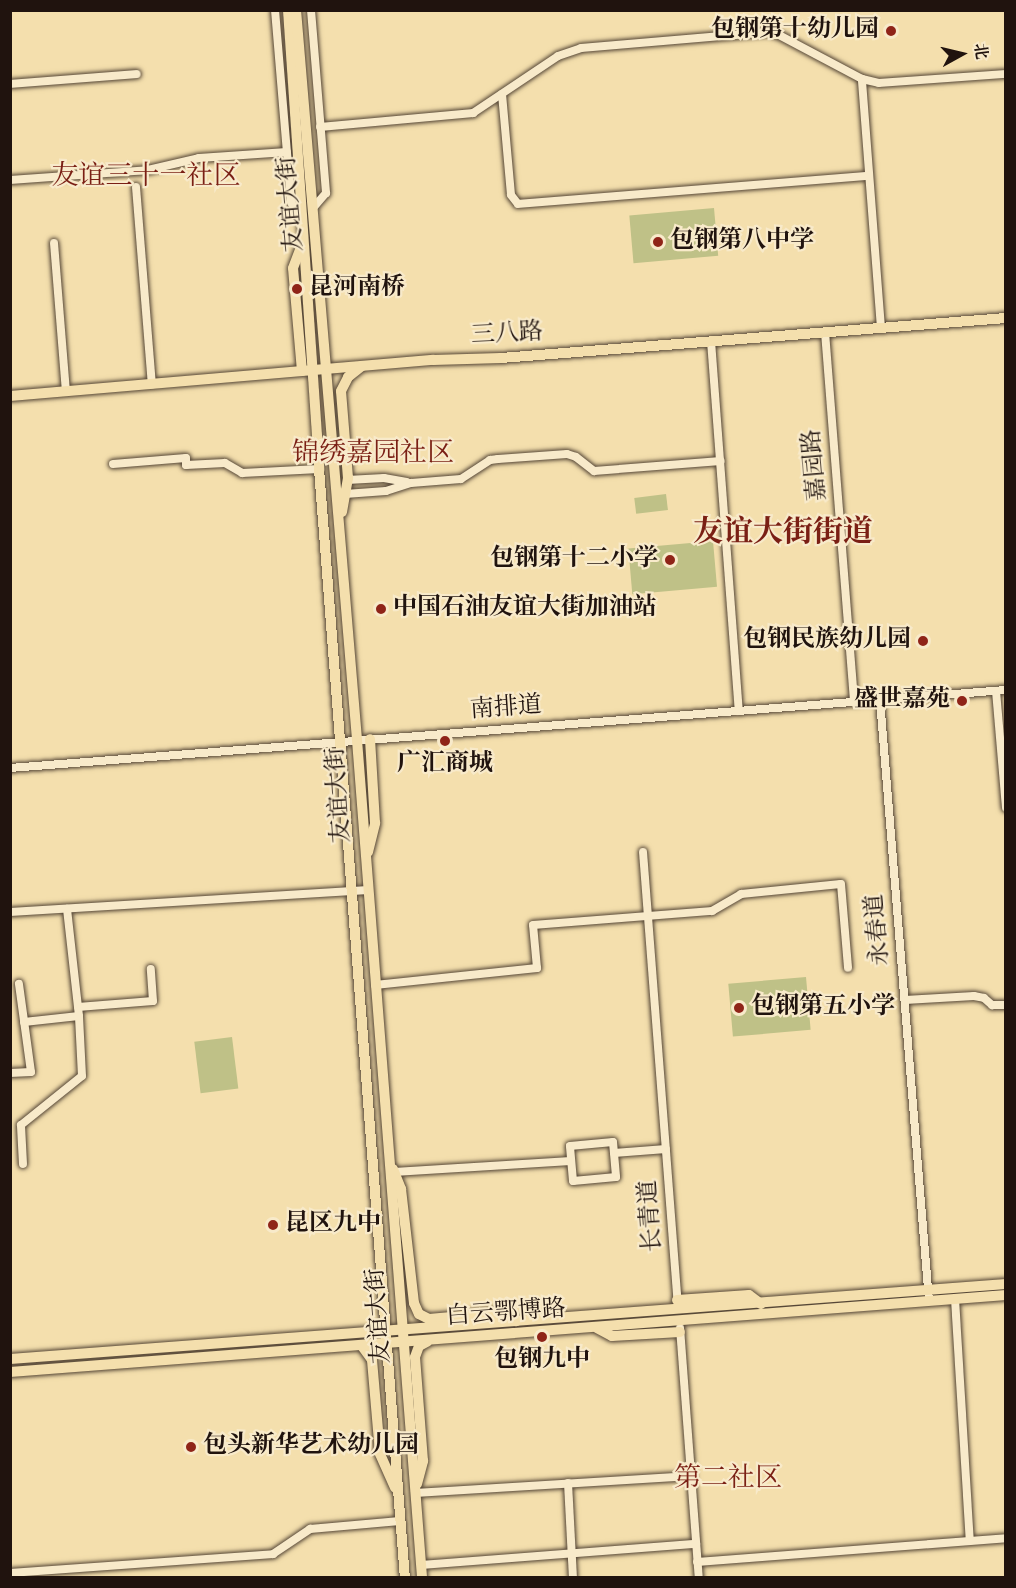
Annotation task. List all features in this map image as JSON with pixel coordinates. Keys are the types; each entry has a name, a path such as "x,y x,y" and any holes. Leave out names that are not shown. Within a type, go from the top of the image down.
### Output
{"main road":[{"name":"友谊大街","path":"288,10 295,44 314,207 422,1578"},
{"name":"友谊大街","path":"296,10 295,44 302,222 319,469 342,741 405,1578"},
{"path":"302,371 293,266 304,242"},
{"name":"三八路","path":"10,396 363,366 1005,318"},
{"path":"339,524 347,480 341,391 348,377 363,366"},
{"path":"366,861 375,823 370,739"},
{"path":"389,1161 401,1190 414,1303 419,1314 429,1319 500,1314 518,1322"},
{"name":"白云鄂博路","path":"10,1359 518,1322 679,1316 929,1296 1005,1284"},
{"name":"白云鄂博路","path":"10,1372 597,1328 612,1336 749,1295 760,1304 929,1296 954,1299 1005,1295"},
{"path":"415,1493 423,1461 415,1357 419,1346 430,1341"},
{"path":"362,1346 372,1360 380,1455 398,1494"}],"street":[{"path":"275,10 291,202 302,222"},
{"path":"311,10 326,193 314,207"},
{"path":"320,127 473,113 558,56 574,49 768,32 779,35 862,79 879,83 1005,74"},
{"path":"10,84 137,74"},
{"path":"862,79 881,328"},
{"path":"502,94 511,195 518,204 868,176"},
{"path":"10,180 148,170 199,158 287,152"},
{"path":"136,187 152,384"},
{"path":"54,243 66,391"},
{"name":"嘉园路","path":"825,332 854,702"},
{"path":"711,341 739,711"},
{"path":"345,494 386,490 411,483 465,478 494,459 567,454 576,457 594,471 721,461"},
{"path":"114,464 186,458 186,465 225,463 242,473 319,469"},
{"path":"347,480 384,478 411,483"},
{"path":"1001,690 1005,808"},
{"name":"南排道","path":"10,768 1001,690"},
{"name":"永春道","path":"880,700 929,1296"},
{"name":"长青道","path":"644,852 699,1578"},
{"path":"375,985 537,968 533,925 712,911 741,894 841,884 848,968"},
{"path":"10,912 368,890"},
{"path":"23,1164 21,1125 82,1076 78,1011 67,909"},
{"path":"24,1022 78,1011 153,1001 151,969"},
{"path":"10,1073 31,1072 19,984"},
{"path":"905,1000 974,996 984,998 992,1005 1005,1005"},
{"path":"613,1142 616,1177 573,1181 571,1161 570,1146 613,1142"},
{"path":"614,1153 666,1149"},
{"path":"394,1172 571,1161"},
{"path":"954,1299 970,1541"},
{"path":"415,1493 691,1476"},
{"path":"568,1483 573,1578"},
{"path":"10,1573 273,1554 310,1529 400,1521"},
{"path":"697,1562 1005,1538"},
{"path":"421,1565 696,1544"}],"green space":[{"path":"714,208 718,256 634,263 629,215"},
{"path":"666,494 668,510 636,514 634,498"},
{"path":"713,541 717,587 632,594 628,548"},
{"path":"806,977 811,1030 733,1037 728,984"},
{"path":"232,1037 238,1089 201,1093 194,1042"}],"place":[{"name":"包钢第十幼儿园","path":"891,31"},
{"name":"包钢第八中学","path":"658,242"},
{"name":"昆河南桥","path":"297,289"},
{"name":"包钢第十二小学","path":"670,560"},
{"name":"中国石油友谊大街加油站","path":"381,609"},
{"name":"包钢民族幼儿园","path":"923,641"},
{"name":"盛世嘉苑","path":"962,701"},
{"name":"广汇商城","path":"445,741"},
{"name":"包钢第五小学","path":"739,1008"},
{"name":"昆区九中","path":"273,1225"},
{"name":"包钢九中","path":"542,1337"},
{"name":"包头新华艺术幼儿园","path":"191,1447"}],"district":[{"name":"友谊三十一社区","path":"146,178"},
{"name":"锦绣嘉园社区","path":"373,455"},
{"name":"友谊大街街道","path":"783,533"},
{"name":"第二社区","path":"728,1480"}]}
